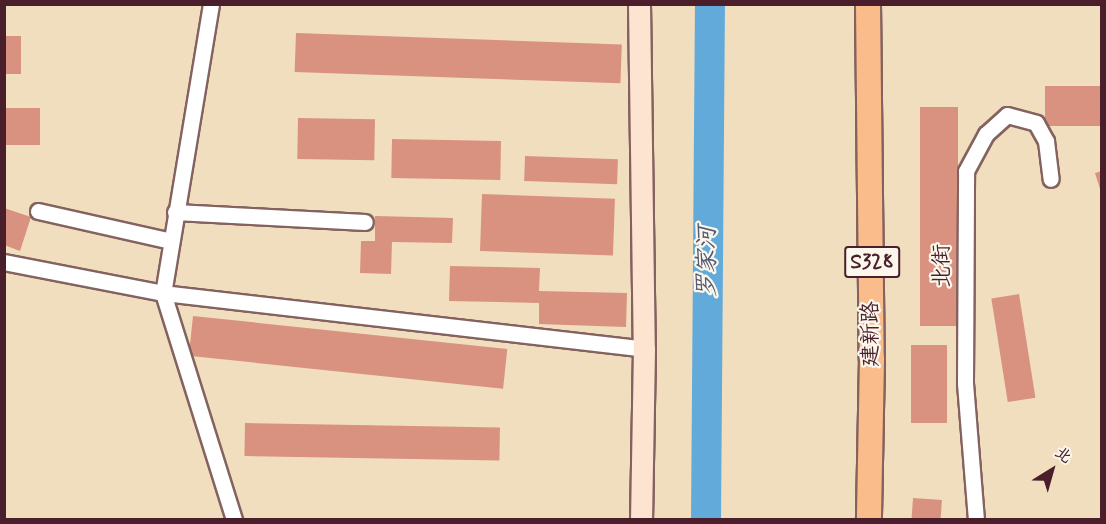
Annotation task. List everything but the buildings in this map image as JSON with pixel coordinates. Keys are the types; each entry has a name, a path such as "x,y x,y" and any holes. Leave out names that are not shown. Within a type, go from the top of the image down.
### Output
{"main road":[{"name":"建新路","path":"868,4 872,335 869,519"}],"street":[{"path":"211,4 163,293 234,519"},
{"path":"639,4 644,349 641,519"},
{"name":"北街","path":"976,519 965,382 966,171 986,134 1007,115 1036,123 1046,141 1051,179"},
{"path":"38,211 171,241"},
{"path":"175,212 365,222"},
{"path":"4,262 163,293 644,349"}],"waterway":[{"name":"罗家河","path":"706,520 710,4"}]}
